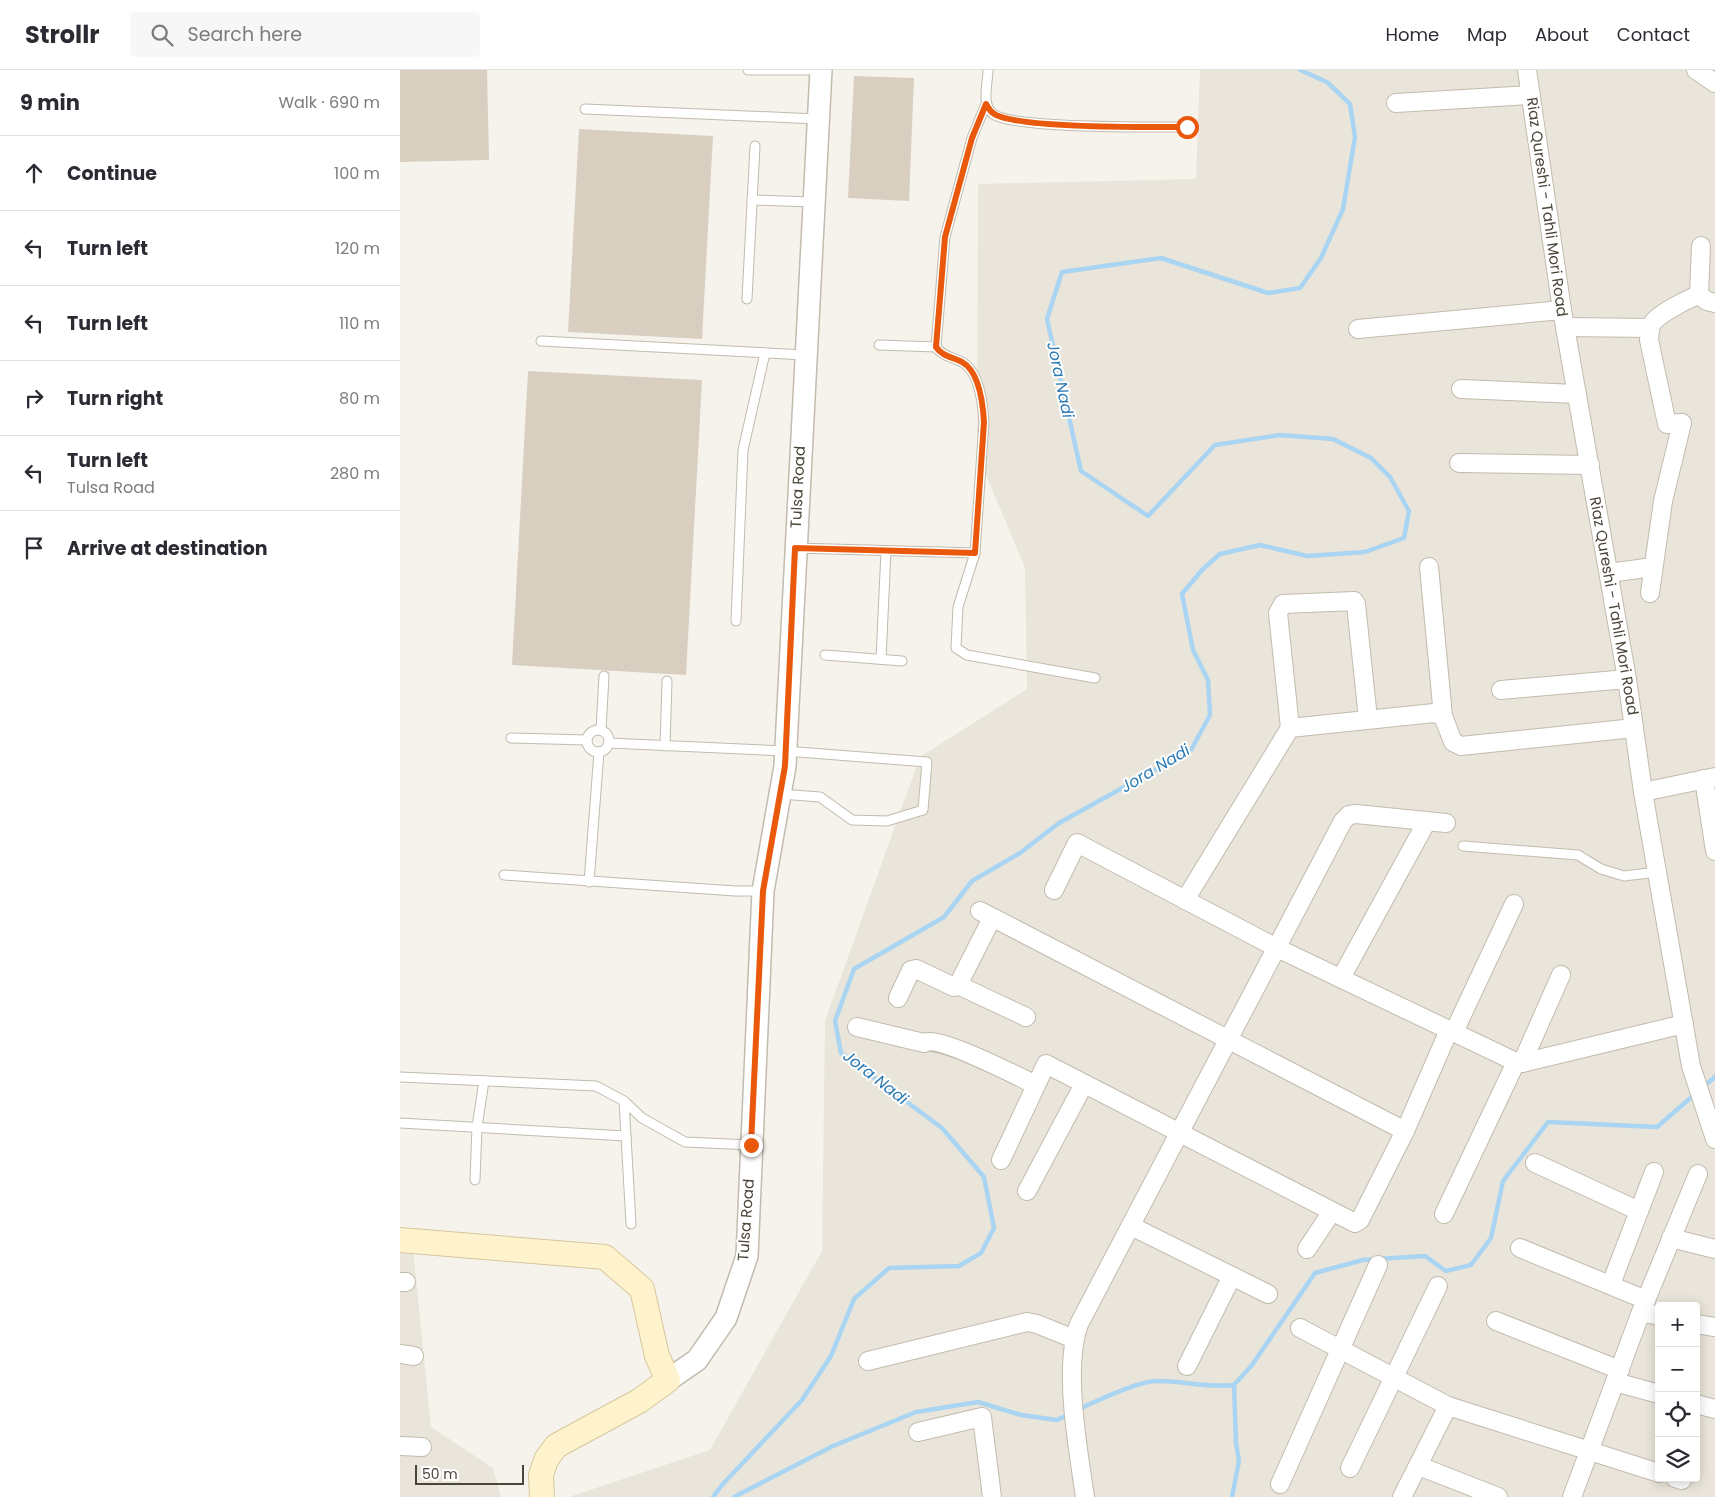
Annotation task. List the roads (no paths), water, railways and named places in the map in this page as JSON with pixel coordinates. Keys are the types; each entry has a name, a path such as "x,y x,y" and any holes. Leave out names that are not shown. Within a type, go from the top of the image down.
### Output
{"main road":[{"path":"400,1240 605,1257 642,1289 657,1356 668,1380"},
{"name":"Tulsa Road","path":"542,1497 540,1475 546,1460 556,1446 639,1401 668,1380"}],"street":[{"name":"Tulsa Road","path":"668,1380 697,1360 726,1318 747,1256 763,891 780,794 785,751 820,70"},
{"name":"Riaz Qureshi - Tahli Mori Road","path":"1527,70 1564,318 1627,679 1643,792 1691,1066 1715,1139"},
{"path":"1696,70 1715,83"},
{"path":"1396,103 1531,96"},
{"path":"1650,593 1663,501 1682,423 1667,424 1649,340 1650,328 1654,321 1691,298 1707,299 1701,246"},
{"path":"1358,329 1564,318 1650,328"},
{"path":"1461,389 1577,394"},
{"path":"1459,463 1590,465"},
{"path":"1429,567 1443,716 1453,742 1461,746 1634,728"},
{"path":"1609,573 1653,567"},
{"path":"1185,900 1290,728 1278,612 1283,604 1354,601 1356,604 1368,719"},
{"path":"1501,690 1627,679"},
{"path":"1290,728 1434,712 1443,716"},
{"path":"1643,792 1709,778 1715,851"},
{"path":"1084,1497 1071,1365 1074,1339 1079,1324 1275,947 1343,821 1349,815 1356,814 1446,823"},
{"path":"1340,978 1427,821"},
{"path":"1054,890 1077,844 1275,947 1519,1062 1684,1024"},
{"path":"1001,1160 1046,1064 1331,1213 1355,1223 1360,1220 1405,1130 1451,1031 1514,904"},
{"path":"898,998 911,970 916,969 954,988 958,985 986,914 1405,1130"},
{"path":"1444,1214 1561,976"},
{"path":"958,985 1026,1017"},
{"path":"857,1027 924,1042 932,1040 945,1044 1036,1085"},
{"path":"1027,1191 1084,1084"},
{"path":"1535,1163 1639,1210"},
{"path":"1611,1284 1654,1172"},
{"path":"1572,1497 1644,1306 1698,1174"},
{"path":"1307,1249 1331,1213"},
{"path":"1130,1226 1268,1294"},
{"path":"1671,1238 1715,1249"},
{"path":"1520,1248 1611,1284 1655,1313"},
{"path":"1280,1484 1378,1265"},
{"path":"1187,1366 1232,1276"},
{"path":"1350,1468 1438,1286"},
{"path":"1496,1321 1655,1392"},
{"path":"868,1361 1018,1323 1037,1324 1074,1339"},
{"path":"1700,1325 1715,1327"},
{"path":"1300,1328 1448,1406 1655,1472"},
{"path":"1700,1405 1715,1409"},
{"path":"1402,1497 1448,1406"},
{"path":"918,1432 982,1417 992,1497"},
{"path":"400,1446 422,1447"},
{"path":"1419,1466 1498,1497"}],"lane":[{"path":"748,70 820,70"},
{"path":"988,70 986,104 972,138 945,237 936,347 940,354 965,364 973,375 983,404 984,422 975,553 958,607 956,648 967,655 1095,678"},
{"path":"986,104 992,113 1012,120 1112,127 1187,127"},
{"path":"585,109 818,119"},
{"path":"747,299 755,146"},
{"path":"752,200 813,202"},
{"path":"541,341 805,355"},
{"path":"879,345 936,347"},
{"path":"736,621 743,450 765,353"},
{"path":"795,548 975,553"},
{"path":"881,659 886,550"},
{"path":"825,655 902,660"},
{"path":"601,730 604,676"},
{"path":"665,746 668,681"},
{"path":"601,730 607,734 609,743 606,749 599,752 591,750 587,740 593,731 601,730"},
{"path":"512,738 587,740"},
{"path":"609,743 785,751 927,762 924,810 887,821 852,820 820,797 780,794"},
{"path":"589,882 599,752"},
{"path":"1463,846 1578,855 1601,869 1624,876 1657,872"},
{"path":"504,875 589,882 763,891"},
{"path":"400,1077 596,1086 624,1101 642,1118 685,1142 751,1145"},
{"path":"475,1180 478,1127 484,1081"},
{"path":"624,1101 631,1224"},
{"path":"400,1123 626,1136"}],"waterway":[{"name":"Jora Nadi","path":"713,1497 802,1400 831,1356 854,1299 889,1268 959,1266 981,1253 994,1228 984,1177 942,1128 841,1053 835,1021 854,969 944,917 972,881 1020,853 1059,823 1191,750 1210,715 1208,680 1193,650 1182,594 1202,570 1220,554 1260,545 1307,556 1365,552 1404,538 1409,511 1390,477 1371,458 1333,439 1280,435 1215,445 1148,516 1081,471 1047,319 1062,272 1161,258 1268,293 1300,288 1321,258 1343,209 1355,137 1350,104 1327,82 1300,70"},
{"path":"1703,1087 1715,1077"},
{"path":"1077,1410 1117,1392 1149,1382 1167,1381 1215,1386 1234,1385 1252,1365 1315,1273 1363,1260 1425,1256 1446,1271 1471,1265 1491,1238 1503,1181 1548,1122 1657,1127 1695,1094"},
{"path":"1232,1497 1239,1461 1236,1443 1234,1385"},
{"path":"734,1497 833,1446 916,1412 978,1402 1021,1415 1057,1420 1070,1414"}]}
